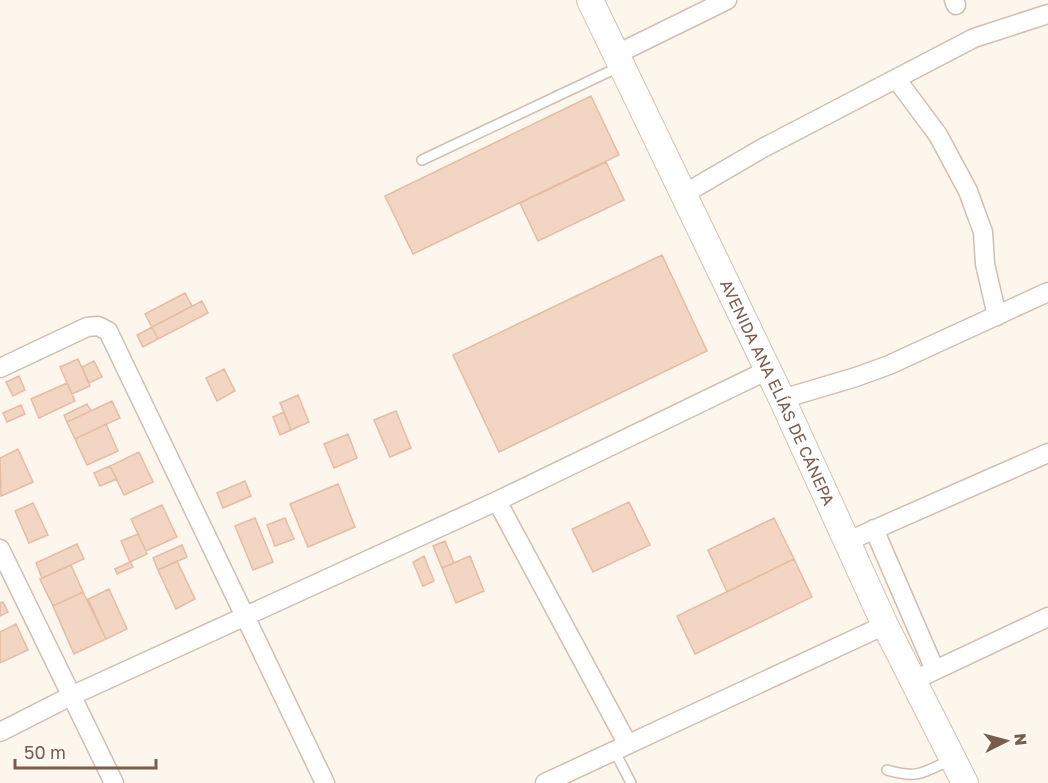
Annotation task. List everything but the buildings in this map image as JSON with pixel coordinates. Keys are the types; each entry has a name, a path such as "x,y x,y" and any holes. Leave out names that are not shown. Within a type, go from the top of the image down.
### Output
{"main road":[{"name":"AVENIDA ANA ELÍAS DE CÁNEPA","path":"590,0 782,399 885,625 924,675 952,758 966,783"}],"street":[{"path":"620,60 727,0"},
{"path":"684,194 761,149 974,38 1048,14"},
{"path":"897,80 938,135 968,191 983,232 985,264 997,316"},
{"path":"782,399 867,373 1048,292"},
{"path":"0,368 87,327 98,326 108,331 325,783"},
{"path":"0,732 71,696 246,618 496,501 768,370"},
{"path":"846,542 1048,453"},
{"path":"496,501 620,746"},
{"path":"874,530 924,675 1048,617"},
{"path":"0,549 114,783"},
{"path":"545,783 620,746 885,625"}],"lane":[{"path":"422,159 620,60"},
{"path":"620,746 631,783"},
{"path":"887,770 908,777 915,776 952,758"}]}
